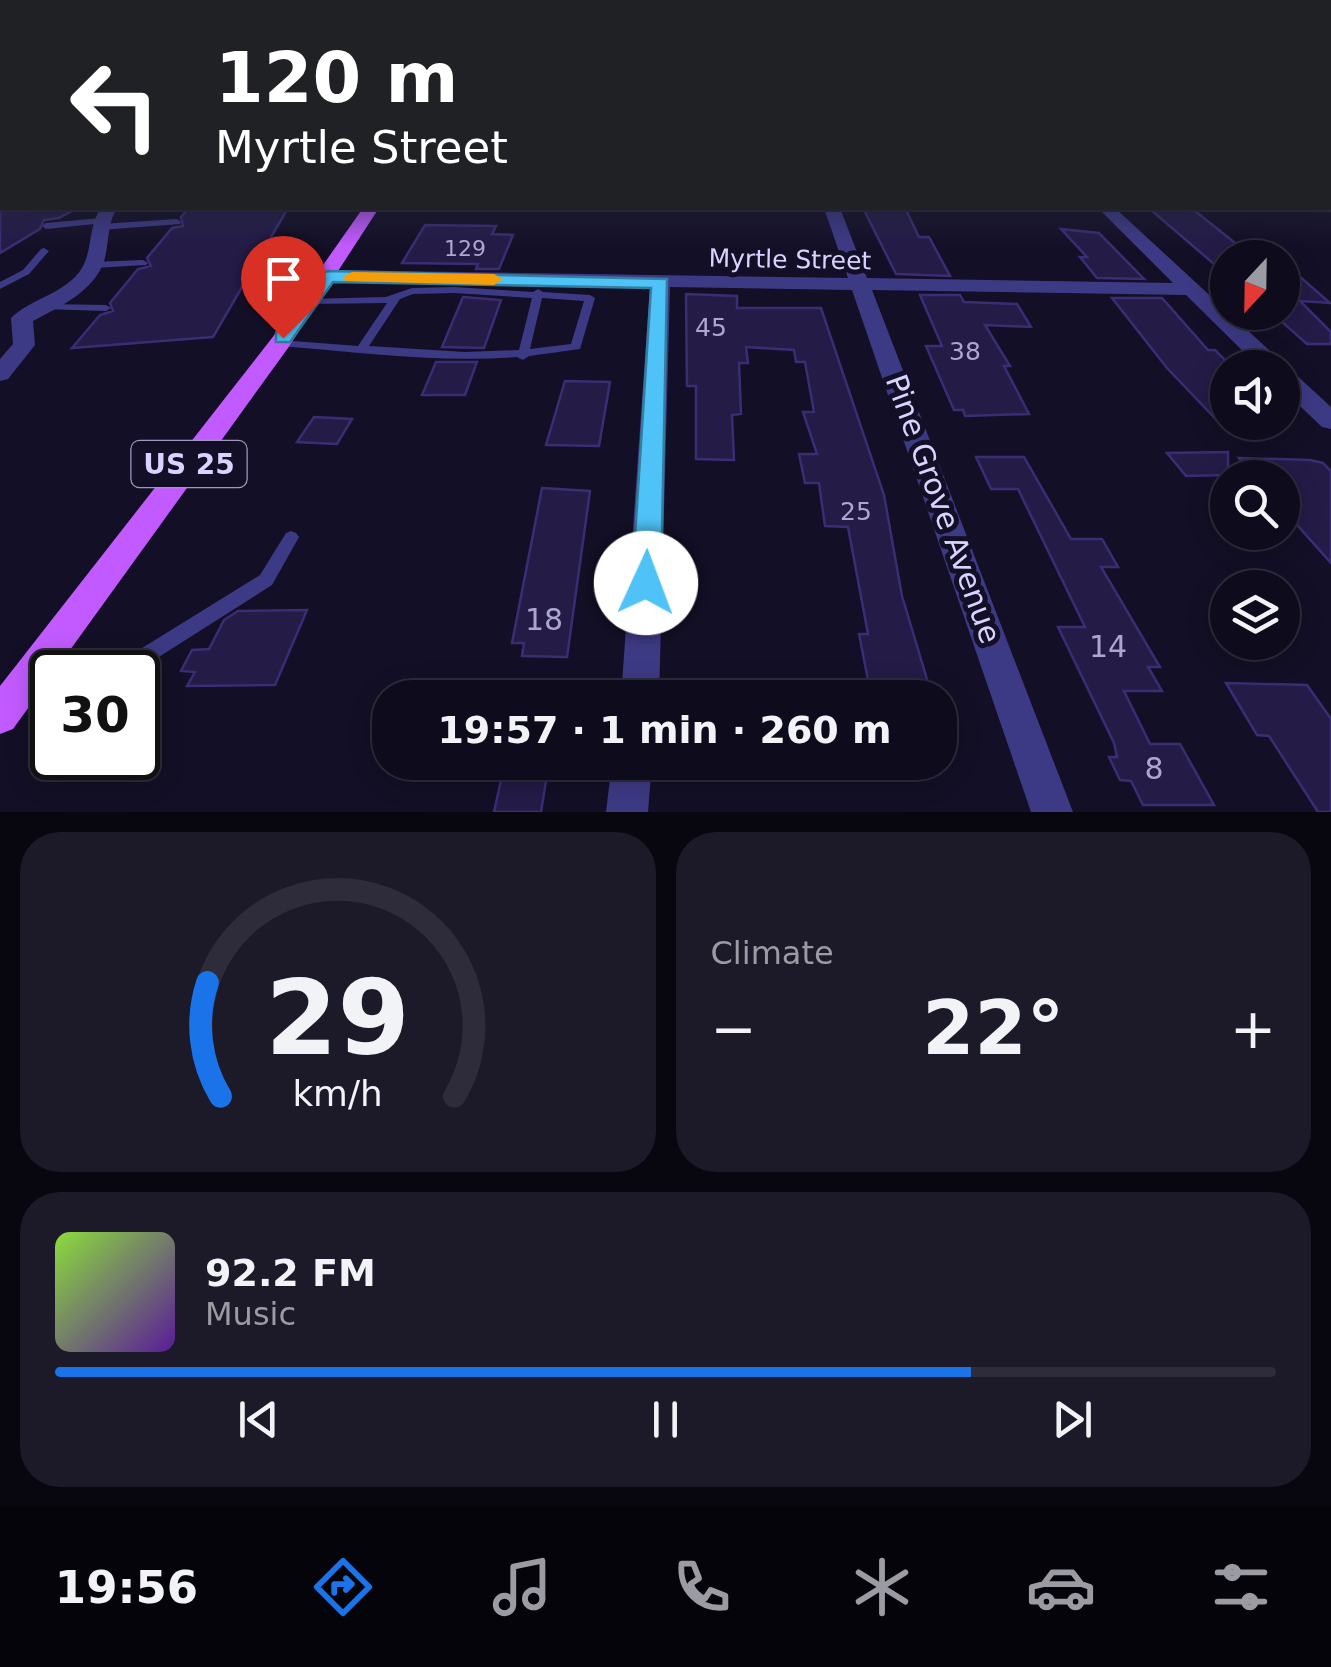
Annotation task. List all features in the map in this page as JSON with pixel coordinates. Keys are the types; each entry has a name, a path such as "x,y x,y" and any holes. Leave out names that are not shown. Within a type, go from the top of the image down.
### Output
{"main road":[{"name":"US 25","path":"48,650 280,343 370,210"},
{"name":"US 25","path":"0,716 30,674"}],"street":[{"name":"Pine Grove Avenue","path":"833,210 1052,812"},
{"path":"1108,210 1255,350"},
{"path":"0,374 24,345 21,314 75,286 94,265 103,219"},
{"name":"Myrtle Street","path":"328,276 1191,289"},
{"path":"641,680 660,282"},
{"path":"1300,392 1331,421"},
{"path":"627,812 630,780"}],"lane":[{"path":"46,226 103,219 177,222"},
{"path":"0,286 26,272 44,251"},
{"path":"94,265 143,263"},
{"path":"362,348 411,278"},
{"path":"280,343 412,355 523,356 576,347 590,298 538,292 412,291 396,297 310,301"},
{"path":"523,356 538,292"},
{"path":"21,314 106,308"},
{"path":"153,650 266,580 291,536"}],"building":[{"path":"0,210 73,210 44,220 40,229 0,253"},
{"path":"187,210 287,210 213,337 72,348 100,315 113,311 110,303 138,269 151,266 147,258 172,228 183,226 181,217"},
{"path":"864,210 906,210 919,237 929,237 950,276 896,274"},
{"path":"1151,210 1195,211 1231,240 1210,240 1210,261"},
{"path":"425,225 496,226 492,234 513,235 499,269 476,269 478,264 402,263"},
{"path":"1061,229 1099,233 1144,279 1097,278 1080,257 1087,257"},
{"path":"1300,277 1330,303 1300,301"},
{"path":"686,294 737,296 737,308 821,308 884,495 902,596 927,680 868,680 859,634 868,634 848,527 825,526 819,483 805,483 799,454 817,454 803,412 814,412 805,362 796,362 794,350 746,347 748,363 739,363 741,414 732,415 734,460 696,459 696,386 687,386"},
{"path":"920,295 960,295 964,302 1017,304 1031,327 985,325 1010,366 1004,366 1029,414 965,416 963,410 954,410 926,346 942,346"},
{"path":"463,297 501,300 484,348 442,347"},
{"path":"1112,298 1162,298 1210,350 1210,413 1167,368"},
{"path":"1300,301 1331,332 1331,344 1307,344 1291,330 1300,330"},
{"path":"436,362 477,362 465,395 422,395"},
{"path":"565,381 610,382 599,446 546,445"},
{"path":"314,417 352,419 337,444 297,442"},
{"path":"1228,452 1228,460 1210,460 1210,475 1186,476 1167,453"},
{"path":"976,457 1024,457 1071,539 1102,539 1118,567 1101,567 1160,667 1148,667 1162,691 1124,691 1150,744 1180,744 1214,805 1143,805 1131,781 1120,780 1109,757 1117,757 1114,743 1058,627 1085,627 1018,489 991,489"},
{"path":"1239,458 1310,460 1323,463 1331,471 1331,563 1300,528 1300,460"},
{"path":"542,488 590,491 567,657 522,656 524,643 512,643"},
{"path":"307,610 275,685 187,686 195,672 181,671 192,650 209,649 224,620 238,611"},
{"path":"1226,683 1307,685 1331,719 1331,812 1318,812 1269,736 1257,735"},
{"path":"501,780 546,780 541,812 494,812"}],"slow traffic":[{"path":"352,277 494,279"}],"route":[{"path":"283,338 328,276 660,282 646,583"}]}
